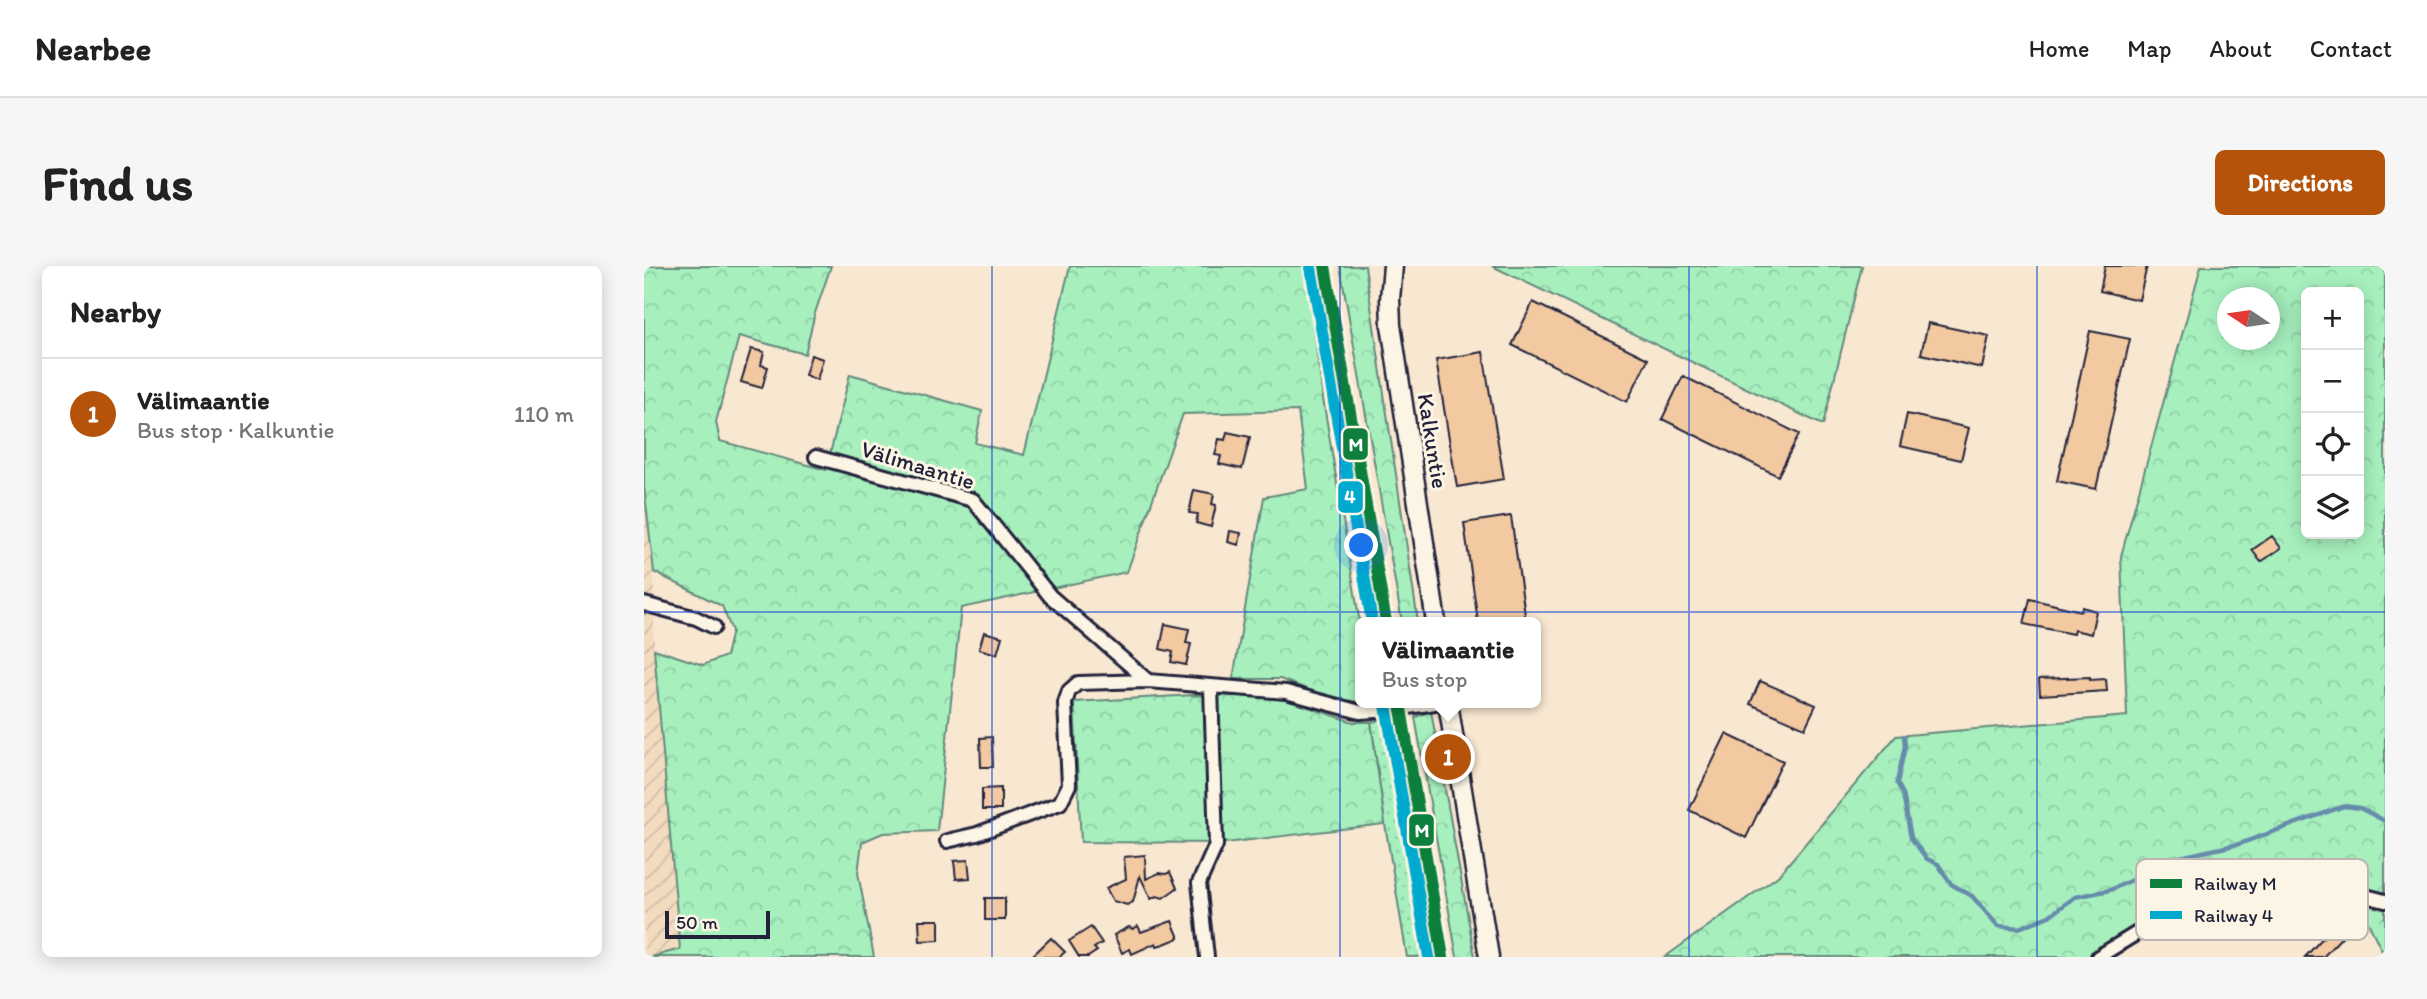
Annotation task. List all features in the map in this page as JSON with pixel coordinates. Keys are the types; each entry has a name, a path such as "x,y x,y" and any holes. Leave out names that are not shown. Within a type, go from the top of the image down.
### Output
{"street":[{"name":"Kalkuntie","path":"1393,266 1391,325 1435,617"},
{"name":"Välimaantie","path":"816,457 974,500 1050,596 1148,681"},
{"path":"644,604 696,618 714,628"},
{"path":"947,841 977,834 1060,803 1069,785 1065,703 1069,691 1077,683 1148,681 1259,688 1286,692 1360,712 1392,710"},
{"path":"1207,957 1199,883 1216,845 1211,687"},
{"path":"1449,708 1489,957"},
{"path":"2368,897 2385,901"},
{"path":"2098,957 2136,934"}],"shaded area":[{"path":"644,486 654,572 654,649 680,949 651,957 644,957"}],"green space":[{"path":"644,266 831,266 805,354 739,336 716,422 720,441 826,470 850,374 982,411 975,443 1024,455 1070,266 1305,266 1323,398 1359,617 1355,617 1355,702 1336,700 1280,679 1233,679 1264,497 1308,489 1298,411 1183,414 1127,572 961,608 937,831 883,833 862,842 858,873 874,957 652,957 680,949 654,649 703,665 726,656 732,631 722,606 654,572 644,486"},
{"path":"1340,266 1365,266 1417,617 1401,617"},
{"path":"1492,266 1862,266 1823,425"},
{"path":"2201,266 2385,266 2385,957 2368,922 2368,859 2136,859 2136,934 2094,957 1665,957 1778,876 1896,736 2127,716 2121,556"},
{"path":"1195,695 1278,697 1353,722 1371,722 1385,824 1225,843 1081,842 1074,702"},
{"path":"1431,711 1475,957 1457,957 1415,717"},
{"path":"1391,718 1432,957 1407,957 1371,722"}],"building":[{"path":"2105,266 2147,266 2139,300 2100,291"},
{"path":"1533,302 1648,359 1627,402 1512,345"},
{"path":"1928,323 1989,336 1982,368 1921,354"},
{"path":"2090,331 2130,339 2096,489 2057,481"},
{"path":"751,349 764,352 761,365 768,367 762,388 741,382"},
{"path":"1483,352 1504,479 1457,487 1436,360"},
{"path":"811,355 823,359 817,380 805,375"},
{"path":"1683,376 1799,434 1778,476 1662,419"},
{"path":"1907,414 1969,428 1961,460 1900,446"},
{"path":"1227,432 1250,437 1242,469 1219,464 1221,456 1215,455 1219,439 1225,440"},
{"path":"1194,490 1214,494 1212,504 1216,505 1211,527 1196,523 1198,514 1189,513"},
{"path":"1511,516 1525,617 1477,617 1464,523"},
{"path":"1230,531 1241,533 1239,545 1228,542"},
{"path":"2272,536 2281,548 2261,562 2252,550"},
{"path":"2030,599 2081,611 2082,607 2096,611 2091,634 2074,630 2073,634 2024,624"},
{"path":"1165,624 1189,629 1186,643 1191,644 1186,665 1171,662 1173,652 1160,649"},
{"path":"984,632 1002,637 997,654 979,649"},
{"path":"2090,677 2090,680 2106,679 2107,691 2040,695 2039,679"},
{"path":"1760,681 1816,705 1805,728 1750,704"},
{"path":"1726,734 1783,761 1746,838 1689,810"},
{"path":"992,737 993,767 981,767 980,738"},
{"path":"1001,788 1001,810 982,810 982,789"},
{"path":"1145,855 1146,879 1159,873 1170,872 1177,888 1163,898 1157,896 1151,899 1140,876 1133,902 1127,905 1113,901 1106,888 1126,879 1124,857"},
{"path":"968,860 970,878 956,879 954,861"},
{"path":"985,898 1005,898 1005,920 985,920"},
{"path":"919,920 939,920 939,940 920,941"},
{"path":"1172,921 1179,938 1157,946 1156,943 1132,954 1130,949 1122,953 1114,935 1129,927 1133,929 1138,926 1141,932"},
{"path":"1091,927 1102,943 1094,948 1097,951 1088,957 1079,957 1069,941"},
{"path":"1051,938 1065,952 1059,957 1031,957"},
{"path":"2321,940 2339,940 2323,957 2305,957"}],"waterway":[{"path":"1904,736 1905,746 1897,783 1903,794 1911,838 1927,859 1938,864 1951,884 1972,896 1998,926 2019,928 2049,916 2075,897 2110,890 2136,878"},
{"path":"2175,859 2239,844 2344,806 2360,808 2385,821"}],"rail line":[{"name":"M","path":"1325,266 1385,617"},
{"name":"4","path":"1311,268 1371,617"},
{"name":"4","path":"1387,708 1429,957"},
{"name":"M","path":"1401,708 1443,957"}],"place":[{"name":"Välimaantie","path":"1448,757"}]}
